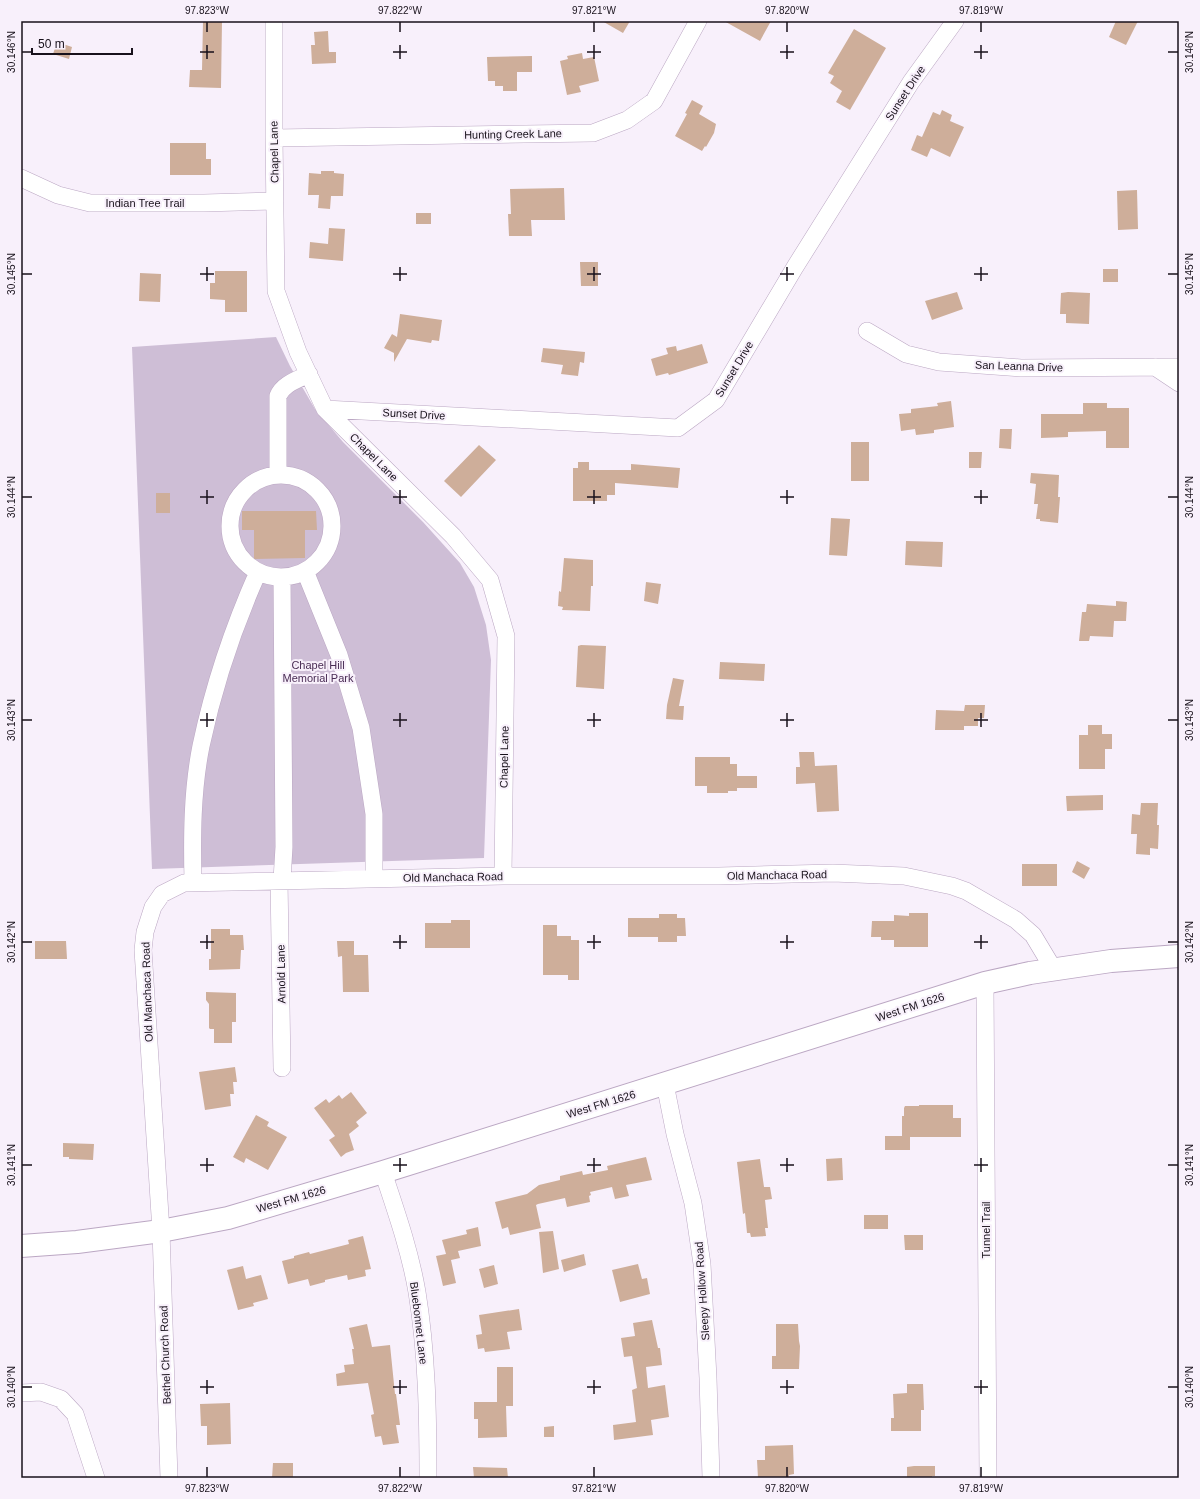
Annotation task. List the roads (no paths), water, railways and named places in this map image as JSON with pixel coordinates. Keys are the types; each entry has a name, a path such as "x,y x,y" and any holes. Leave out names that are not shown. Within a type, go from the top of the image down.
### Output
{"main road":[{"name":"West FM 1626","path":"21,1246 77,1242 161,1232 228,1218 383,1172 985,983 1054,970 1111,962 1179,956"}],"street":[{"name":"Chapel Lane","path":"274,21 276,291 298,352 325,409 453,536 490,580 506,636 503,876"},
{"name":"Hunting Creek Lane","path":"274,138 593,132 627,120 654,101 698,21"},
{"name":"Sunset Drive","path":"325,409 678,428 716,400 795,267 907,89 955,21"},
{"name":"Indian Tree Trail","path":"21,178 58,195 90,203 204,203 275,201"},
{"name":"San Leanna Drive","path":"867,331 906,354 940,362 1021,368 1179,367"},
{"path":"1155,367 1179,383"},
{"path":"278,475 278,396 285,386 309,374"},
{"path":"288,475 304,480 318,490 328,504 332,521 331,538 325,553 314,566 304,572 298,575 282,578 265,576 250,568 238,556 230,540 229,523 232,507 241,492 254,482 270,476 288,475"},
{"path":"192,882 192,836 201,746 213,696 248,595 258,572"},
{"path":"304,572 339,655 361,728 374,814 374,878"},
{"name":"Arnold Lane","path":"282,578 284,847 280,880 282,1068"},
{"name":"Old Manchaca Road","path":"161,1232 143,950 145,932 153,907 162,894 184,883 503,876 719,876 834,873 904,876 952,886 966,891 1016,920 1033,935 1054,970"},
{"name":"Tunnel Trail","path":"985,983 988,1478"},
{"name":"Sleepy Hollow Road","path":"665,1084 675,1134 693,1202 702,1264 708,1378 711,1478"},
{"name":"Bluebonnet Lane","path":"383,1172 402,1230 417,1292 425,1363 428,1429 428,1478"},
{"name":"Bethel Church Road","path":"161,1232 169,1478"},
{"path":"21,1393 41,1392 61,1399 75,1414 96,1478"}],"park label":[{"name":"Chapel Hill Memorial Park","path":"318,671"}]}
